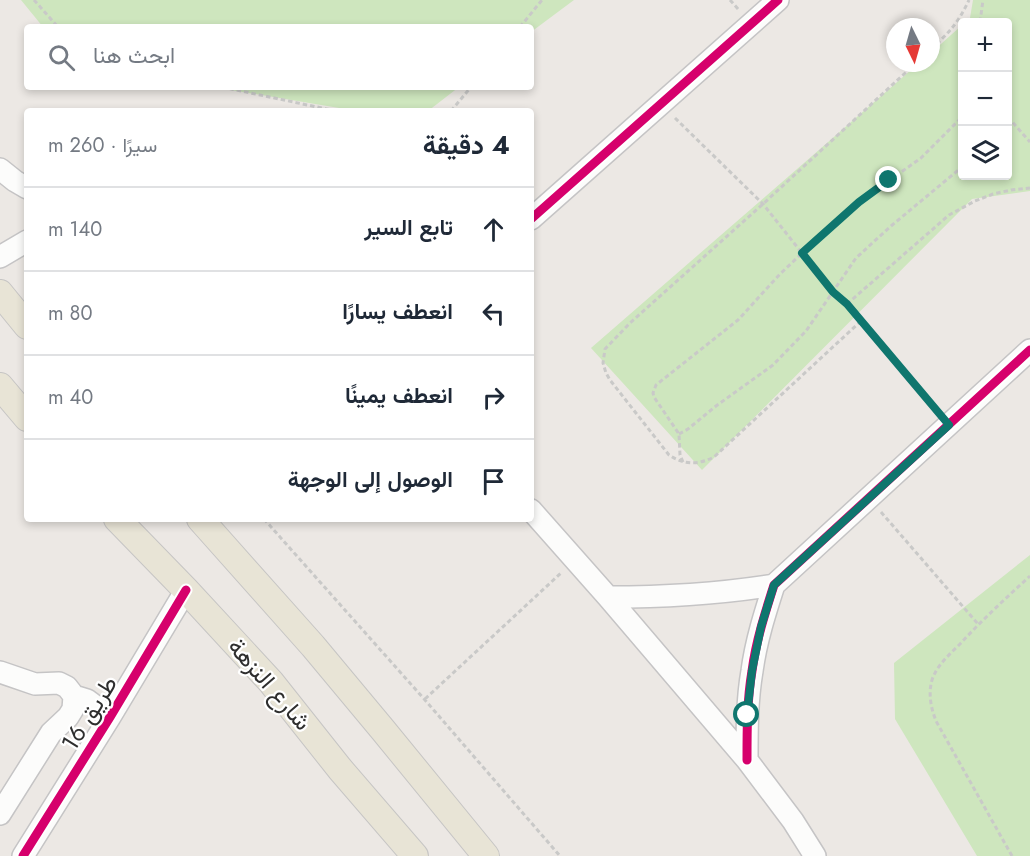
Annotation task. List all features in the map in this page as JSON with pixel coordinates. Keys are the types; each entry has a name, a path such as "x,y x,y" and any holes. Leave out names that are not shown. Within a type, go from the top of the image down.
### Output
{"main road":[{"path":"0,293 24,320"},
{"path":"0,386 24,414"},
{"name":"شارع النزهة","path":"120,522 271,682 340,769 415,856"},
{"path":"203,522 313,646 486,856"}],"street":[{"path":"534,216 778,0"},
{"path":"0,169 24,186"},
{"path":"0,257 24,243"},
{"path":"747,759 747,715 752,671 761,627 774,585 1030,350"},
{"path":"534,513 747,759 793,821 815,856"},
{"path":"608,597 691,595 774,585"},
{"name":"طريق 16","path":"23,856 186,590"},
{"path":"0,672 35,684 59,683 67,687 74,696 87,700 110,717"},
{"path":"0,814 51,733 63,723 73,709 74,696"},
{"path":"63,723 97,737"}],"path":[{"path":"34,0 55,24"},
{"path":"522,24 542,0"},
{"path":"940,41 952,30 969,0"},
{"path":"981,18 983,0"},
{"path":"861,321 714,457 693,464 669,455 610,380 603,363 605,349 630,323 906,72"},
{"path":"236,90 322,108"},
{"path":"454,108 468,90"},
{"path":"661,104 763,204 833,292 847,304 949,425"},
{"path":"683,462 680,454 679,434 654,397 656,385 738,320 802,253 859,202 921,158 958,122"},
{"path":"1012,122 1030,142"},
{"path":"679,434 773,365 806,331 856,258 872,242 958,171"},
{"path":"847,304 949,215 993,194 1030,188"},
{"path":"869,498 978,624"},
{"path":"267,522 560,856"},
{"path":"425,700 575,560"},
{"path":"1012,856 936,721 930,701 932,680 942,662 978,624 1030,576"}],"green space":[{"path":"21,0 574,0 534,30 534,24 41,24"},
{"path":"973,0 1030,0 1030,191 972,199 702,470 591,348 909,72 940,72 940,45 958,29 958,180 1012,180 1012,18 970,18"},
{"path":"231,90 455,90 432,108 339,108"},
{"path":"1030,555 1030,856 977,856 895,719 894,663"}],"cycle path":[{"path":"534,216 778,0"},
{"path":"747,760 748,704 752,671 758,638 774,585 1030,350"},
{"path":"23,856 186,590"}],"route":[{"path":"747,715 752,671 761,627 774,585 949,425 802,253 859,202 889,180"}]}
